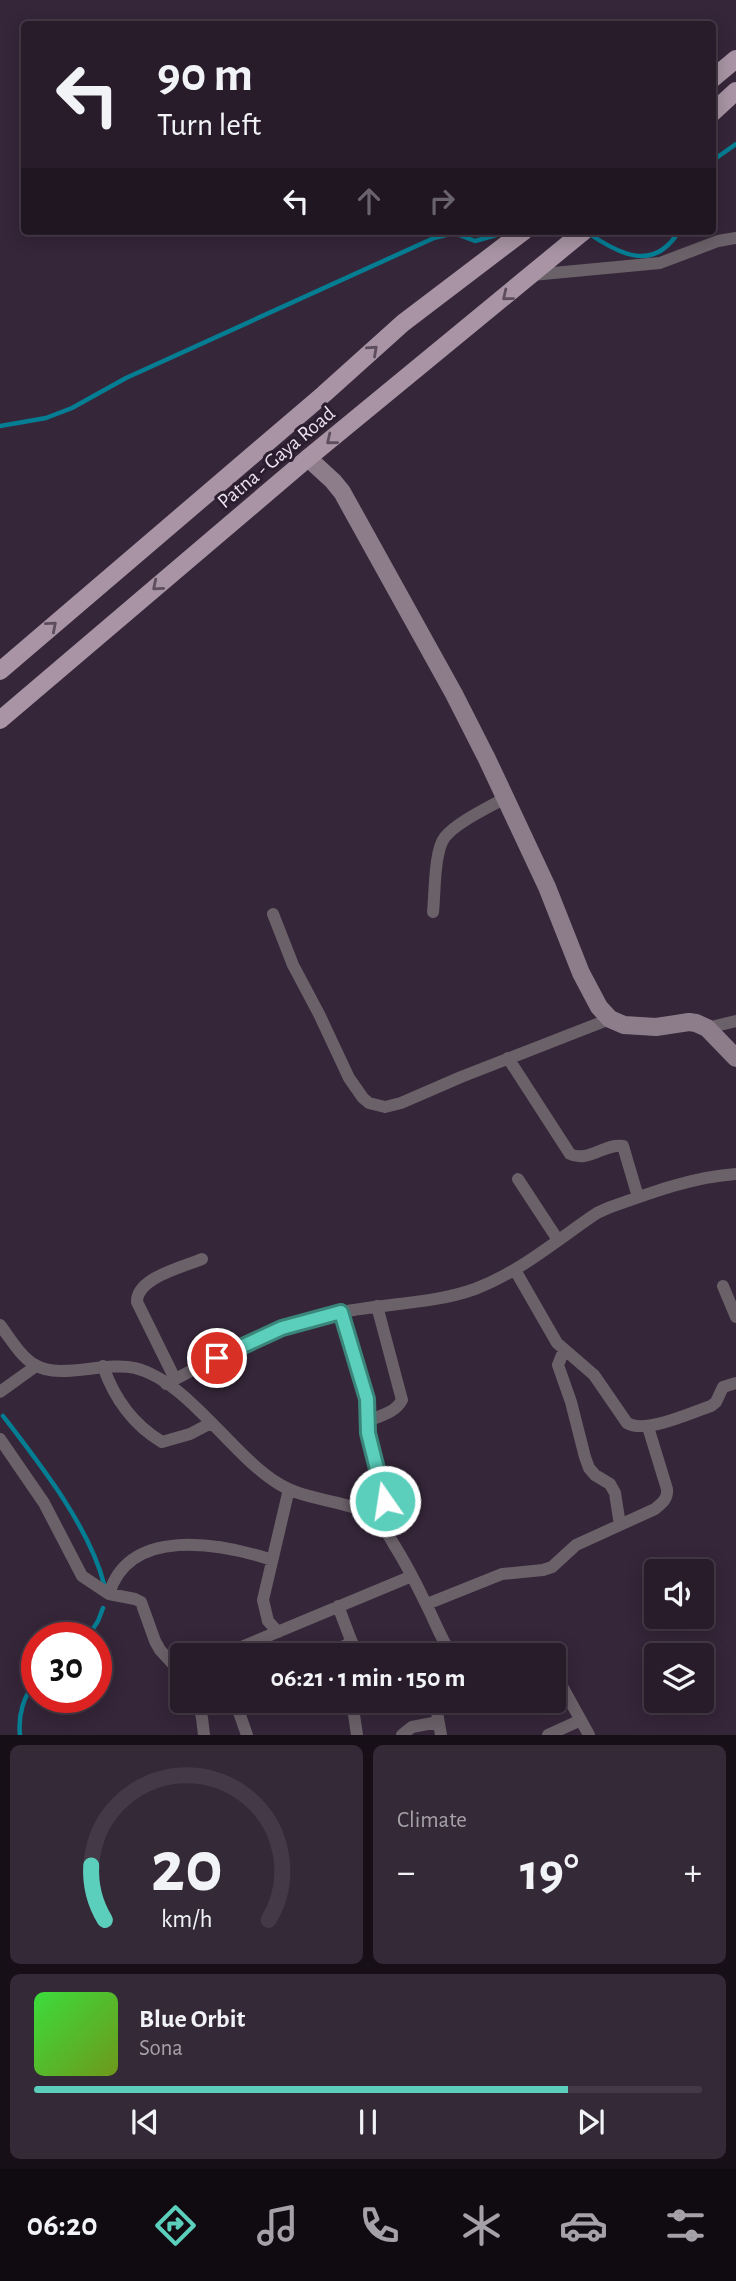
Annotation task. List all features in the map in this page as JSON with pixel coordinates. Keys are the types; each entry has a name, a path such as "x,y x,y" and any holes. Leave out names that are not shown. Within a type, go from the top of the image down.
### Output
{"main road":[{"path":"716,76 736,59"},
{"path":"716,109 736,90"},
{"path":"0,671 324,394 403,323 519,235"},
{"name":"Patna - Gaya Road","path":"0,720 308,458 579,235"}],"street":[{"path":"532,275 660,263 718,241 736,238"},
{"path":"308,458 342,492 454,694 547,887 581,973 599,1007 610,1019 624,1025 656,1027 689,1022 706,1028 736,1058"},
{"path":"433,912 444,837 505,798"},
{"path":"273,914 293,965 349,1078 369,1103 385,1107 401,1103 610,1019"},
{"path":"706,1028 736,1021"},
{"path":"508,1058 570,1154 583,1157 613,1146 623,1146 638,1197"},
{"path":"0,1325 36,1366 66,1370 118,1365 138,1369 170,1382 235,1348 282,1328 341,1312 461,1293 491,1282 514,1270 597,1213 638,1197 708,1177 736,1174"},
{"path":"518,1179 558,1240"},
{"path":"202,1259 156,1278 140,1289 137,1295 137,1302 170,1382 249,1462 265,1474 289,1489 314,1499 352,1508 377,1518 412,1576 446,1643"},
{"path":"514,1270 564,1350 594,1375 627,1423 633,1427 648,1427 710,1406 716,1402 723,1387 736,1384"},
{"path":"723,1286 736,1317"},
{"path":"367,1421 392,1411 402,1400 377,1306"},
{"path":"341,1312 367,1399 368,1433 385,1501 377,1518"},
{"path":"564,1350 558,1365 585,1457 589,1468 610,1484 615,1493 620,1525"},
{"path":"0,1392 36,1366"},
{"path":"103,1366 122,1407 162,1441 190,1434 211,1423"},
{"path":"427,1604 502,1574 552,1567 576,1545 663,1503 667,1495 648,1427"},
{"path":"0,1439 44,1503 82,1576 109,1594 141,1602 155,1641 170,1659"},
{"path":"278,1632 268,1621 262,1600 289,1489"},
{"path":"109,1594 114,1579 130,1560 154,1548 182,1545 209,1547 272,1560"},
{"path":"251,1643 412,1576"},
{"path":"338,1606 352,1642"},
{"path":"566,1693 589,1735"},
{"path":"201,1713 204,1735"},
{"path":"239,1713 247,1735"},
{"path":"354,1713 357,1735"},
{"path":"548,1735 581,1720"},
{"path":"402,1735 412,1727 440,1728"}],"waterway":[{"path":"716,158 736,144"},
{"path":"0,426 46,418 72,408 126,378 434,238 446,235"},
{"path":"459,235 475,241 497,235"},
{"path":"591,235 624,253 636,256 659,252 676,235"},
{"path":"3,1416 75,1518 97,1562 104,1584"},
{"path":"97,1622 103,1608"},
{"path":"20,1735 21,1713"}],"route":[{"path":"217,1358 282,1328 341,1312 367,1399 368,1433 385,1501"}]}
